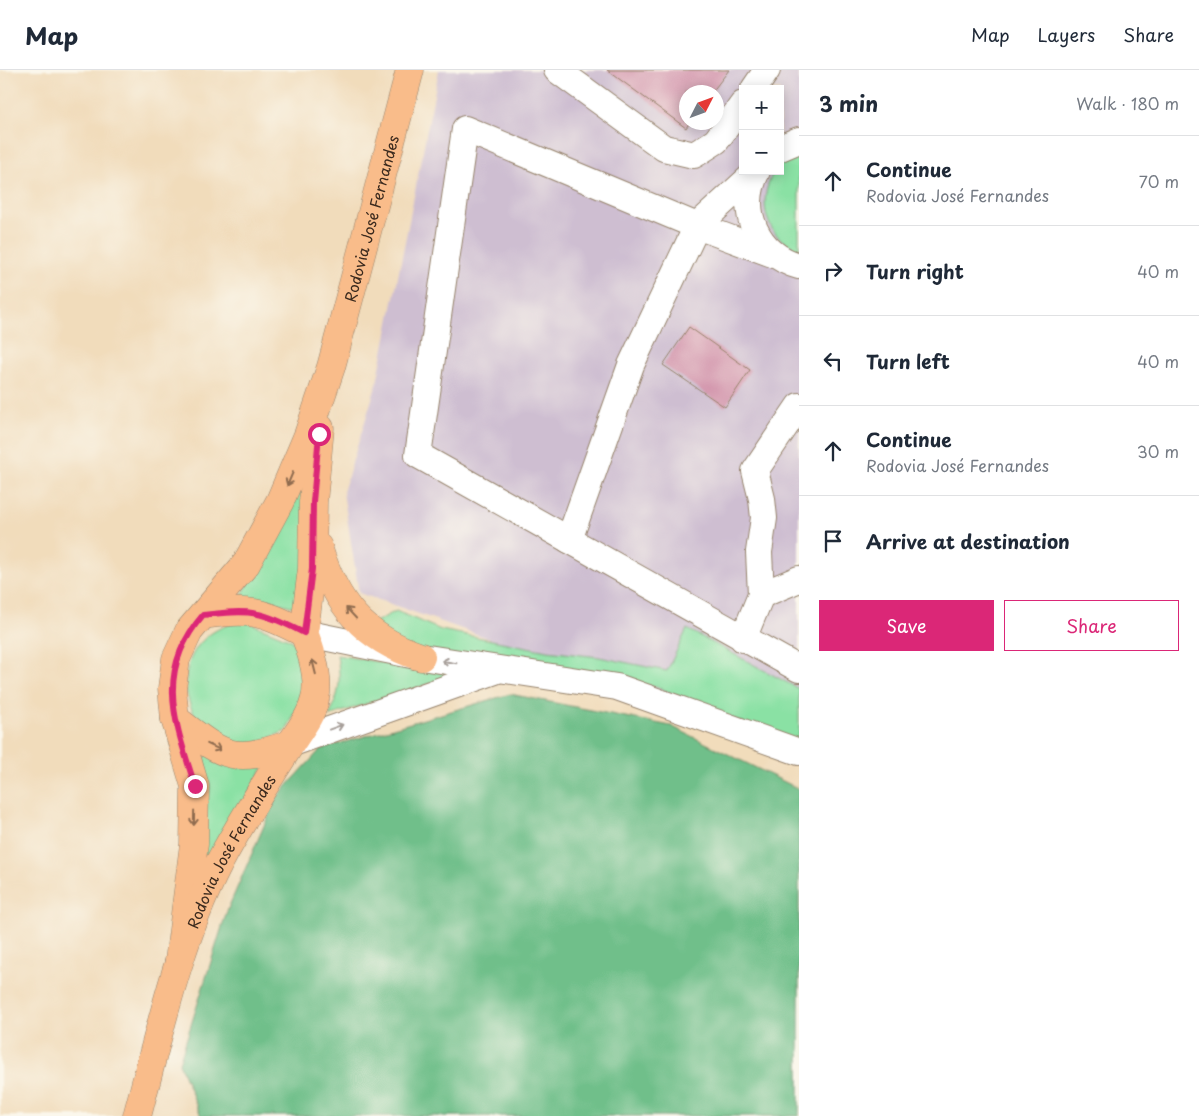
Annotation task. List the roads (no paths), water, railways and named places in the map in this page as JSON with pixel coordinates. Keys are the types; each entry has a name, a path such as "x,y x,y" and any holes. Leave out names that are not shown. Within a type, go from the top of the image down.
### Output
{"main road":[{"name":"Rodovia José Fernandes","path":"203,615 246,564 280,501 308,435 331,367 410,70"},
{"name":"Rodovia José Fernandes","path":"304,633 312,569 312,530 319,434 331,367"},
{"path":"312,530 331,585 345,608 364,627 384,642 421,657"},
{"path":"253,611 270,616 304,633 317,676 315,699 307,720 290,744 252,755 235,755 218,750 203,742 175,719 172,688 176,659 189,631 203,615 253,611"},
{"name":"Rodovia José Fernandes","path":"175,719 195,786 194,844 179,961"},
{"name":"Rodovia José Fernandes","path":"136,1116 179,961 199,905 225,852 290,744"}],"street":[{"path":"557,70 664,148 694,155 716,141 739,109"},
{"path":"757,85 767,70"},
{"path":"799,266 697,226 466,129 418,456 799,669"},
{"path":"784,146 799,140"},
{"path":"569,540 631,366 697,226 753,175"},
{"path":"755,175 751,185 749,212 758,236 775,255"},
{"path":"743,639 762,595 759,552 764,518 762,499 755,471 799,406"},
{"path":"762,595 799,579"},
{"path":"304,633 421,657 618,687 799,752"},
{"path":"290,744 497,670"}]}
